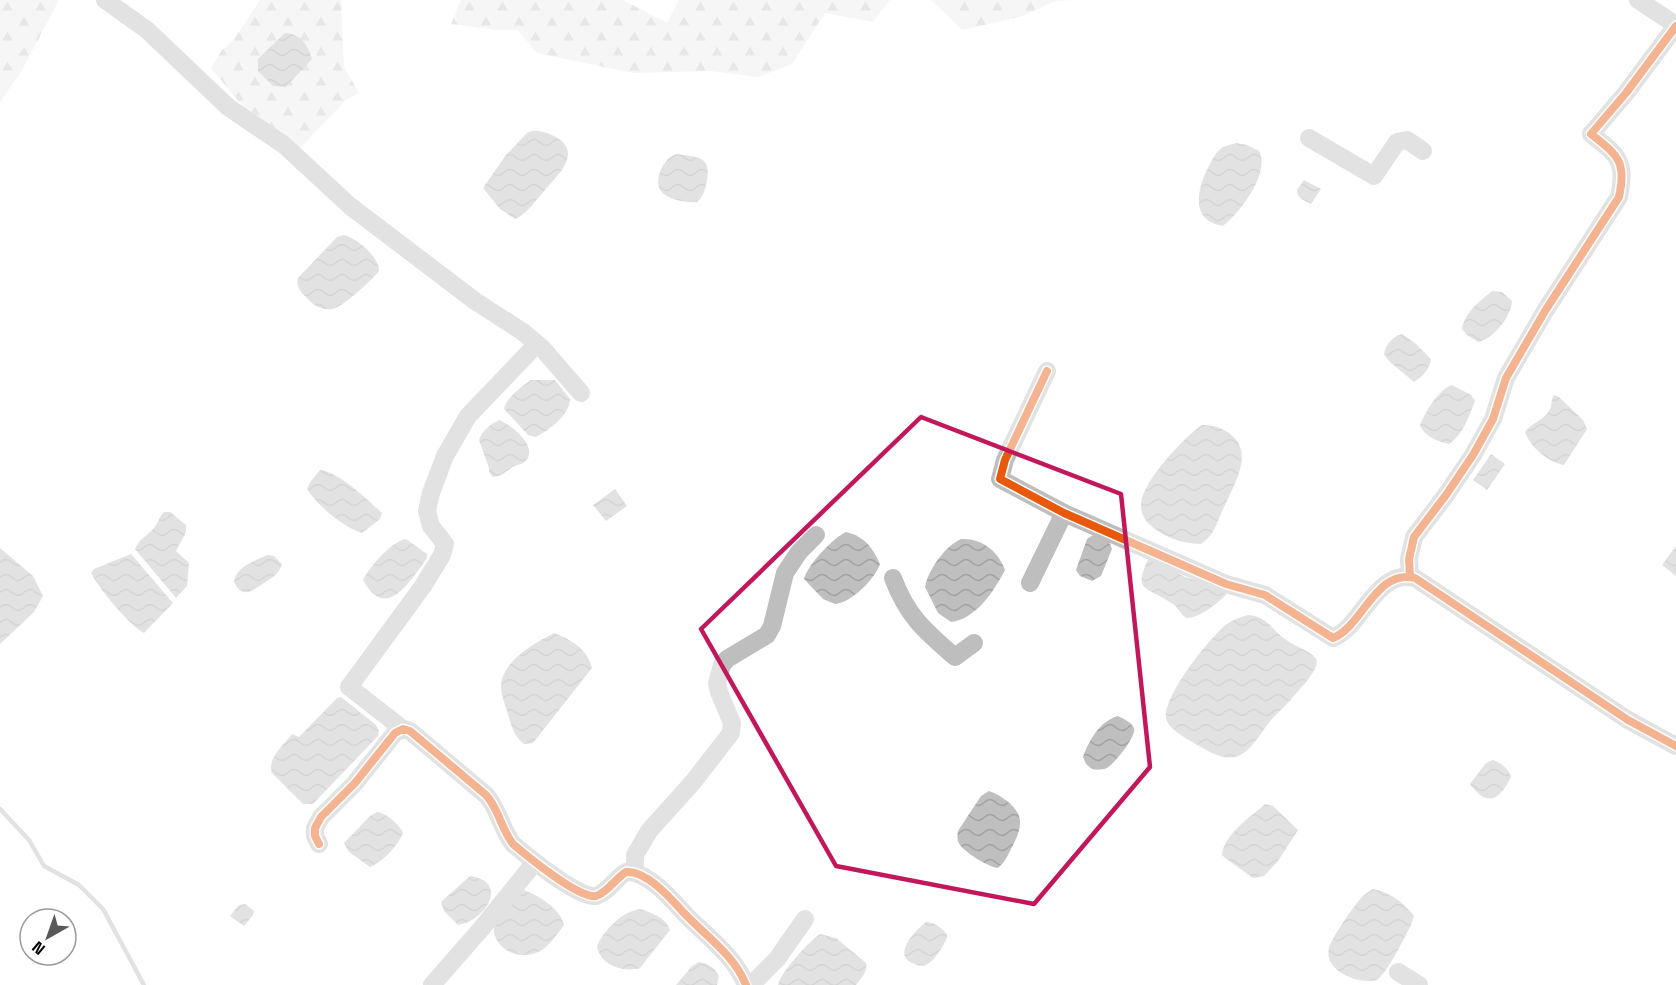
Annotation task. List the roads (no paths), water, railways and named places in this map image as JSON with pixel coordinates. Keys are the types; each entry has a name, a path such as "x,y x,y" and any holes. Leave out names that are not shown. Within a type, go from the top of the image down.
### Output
{"street":[{"path":"105,0 147,30 228,107 284,145 351,206 475,301 523,332 537,344 581,393"},
{"path":"1410,577 1409,559 1414,537 1473,455 1493,419 1506,378 1545,311 1619,197 1622,183 1621,168 1615,153 1591,134 1626,93 1676,26 1638,0"},
{"path":"1309,138 1374,176 1397,142 1407,140 1423,151"},
{"path":"537,344 468,416 445,456 427,511 430,526 445,543 442,555 423,586 350,687 403,729 410,731 486,795 498,812 508,838 535,862 570,887 588,896 599,895 626,872 635,873 653,883 713,941 742,982 777,959 805,919"},
{"path":"1047,371 1005,460 1000,479 1064,513 1226,584 1265,595 1333,638 1344,634 1379,590 1396,580 1410,577 1425,583 1479,622 1628,720 1676,746"},
{"path":"1030,583 1064,513"},
{"path":"635,873 635,855 649,831 693,782 731,733 732,723 717,682 722,666 727,659 767,635 772,626 785,573 799,552 816,535"},
{"path":"893,578 901,600 922,629 955,657 974,643"},
{"path":"319,844 315,836 315,828 321,818 355,783 395,733 403,729"},
{"path":"432,985 535,862"},
{"path":"1398,972 1419,985"}],"water":[{"path":"285,33 300,38 312,59 286,87 273,86 258,71 258,59"},
{"path":"532,131 546,133 559,139 568,152 567,158 561,172 535,202 515,219 500,209 483,188 506,155 527,133"},
{"path":"1237,143 1259,151 1262,160 1261,170 1245,203 1223,226 1206,219 1202,213 1199,206 1200,191 1205,174 1217,152 1223,147"},
{"path":"676,154 701,159 707,166 705,189 697,202 672,199 661,191 658,181 661,169 667,160"},
{"path":"1304,180 1321,189 1311,204 1297,193"},
{"path":"344,235 367,249 376,260 379,271 343,304 332,309 321,308 312,303 301,291 298,287 298,278 337,237"},
{"path":"1492,291 1502,292 1512,301 1511,307 1501,326 1490,336 1478,342 1462,329 1466,317 1473,308"},
{"path":"1402,334 1431,359 1425,372 1414,382 1384,354 1390,341"},
{"path":"531,380 555,380 570,399 563,416 546,431 535,437 528,435 504,409 511,397"},
{"path":"1452,385 1471,395 1475,401 1462,430 1449,444 1432,438 1424,432 1420,425 1437,396"},
{"path":"1554,395 1583,420 1587,429 1564,465 1552,461 1541,453 1527,438 1525,432 1548,413"},
{"path":"499,420 521,436 529,453 524,462 493,477 489,472 479,440 487,428"},
{"path":"1202,425 1216,427 1229,433 1237,441 1242,458 1238,477 1216,526 1201,544 1180,541 1157,531 1144,518 1141,504 1148,484 1156,472 1175,449"},
{"path":"1491,454 1505,464 1487,490 1473,480"},
{"path":"320,470 336,476 353,487 382,513 380,519 362,533 332,515 317,502 307,489"},
{"path":"615,489 627,506 606,521 593,505"},
{"path":"164,512 170,512 186,525 186,532 176,551 189,563 187,586 176,598 135,549 154,528"},
{"path":"846,532 867,544 880,564 862,589 841,603 835,604 823,599 804,579 810,566 822,552"},
{"path":"1093,535 1109,541 1112,549 1101,576 1092,581 1080,576 1076,570 1087,539"},
{"path":"406,539 427,554 427,558 398,594 380,598 369,589 363,580 382,555 394,544"},
{"path":"961,539 976,541 988,547 998,557 1005,570 990,595 976,610 960,620 951,622 938,613 925,587 938,559 949,547"},
{"path":"1676,546 1676,576 1662,565"},
{"path":"0,548 33,576 43,596 34,612 0,644"},
{"path":"131,554 173,603 144,633 115,606 91,573 94,569"},
{"path":"267,555 274,556 282,564 279,571 253,590 243,592 240,590 234,582 238,572"},
{"path":"1150,556 1185,577 1226,590 1226,595 1202,613 1186,618 1173,604 1149,591 1142,583 1144,568"},
{"path":"1248,615 1264,620 1288,642 1313,656 1317,663 1313,673 1246,752 1230,758 1208,751 1177,732 1168,723 1167,708 1180,682 1210,641 1227,624"},
{"path":"554,633 582,650 592,668 533,743 524,744 517,737 511,725 502,695 502,679 505,671 517,657"},
{"path":"341,697 376,725 379,731 378,736 313,804 303,804 272,773 272,762 292,734 299,737 337,698"},
{"path":"1118,716 1133,726 1132,737 1124,750 1107,768 1092,769 1083,757 1088,744 1106,722"},
{"path":"1493,760 1504,767 1511,777 1498,796 1488,798 1476,792 1470,784 1486,763"},
{"path":"989,791 1014,807 1019,817 1020,826 1017,836 1007,857 998,868 972,856 958,842 958,831 981,796"},
{"path":"1265,804 1273,806 1298,830 1278,861 1264,876 1253,878 1222,855 1233,833"},
{"path":"377,812 392,820 403,833 390,853 370,867 349,852 344,843 370,816"},
{"path":"470,876 482,880 489,886 491,893 489,902 477,917 458,925 444,911 441,902"},
{"path":"1373,889 1396,899 1414,916 1391,963 1377,980 1370,981 1352,978 1337,970 1331,963 1329,948 1354,907"},
{"path":"524,890 554,908 564,925 545,948 534,954 526,955 509,952 497,941 494,934 494,925"},
{"path":"245,904 254,911 244,926 230,916 239,905"},
{"path":"641,909 662,919 670,930 640,968 620,968 607,963 599,953 597,946 605,933 627,913"},
{"path":"926,922 940,927 947,934 947,938 933,960 921,966 906,959 904,954 908,942"},
{"path":"820,934 836,938 866,963 865,972 856,985 778,985 790,965"},
{"path":"699,962 715,970 719,976 717,985 676,985 692,966"}],"waterway":[{"path":"0,809 29,840 44,866 79,885 103,909 144,985"}]}
